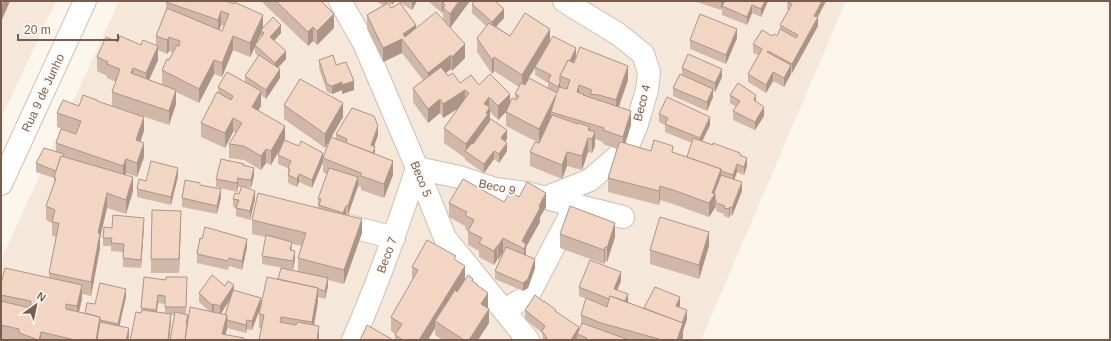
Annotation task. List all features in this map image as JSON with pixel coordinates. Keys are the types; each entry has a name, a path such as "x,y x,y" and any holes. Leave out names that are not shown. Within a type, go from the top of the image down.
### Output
{"street":[{"name":"Rua 9 de Junho","path":"1,184 85,1"},
{"name":"Beco 5","path":"340,1 364,43 445,238 528,340"},
{"name":"Beco 4","path":"545,198 590,180 627,148 636,127 647,90 649,72 642,54 618,34 564,1"},
{"name":"Beco 9","path":"417,168 459,177 496,189 526,193 623,217"},
{"name":"Beco 7","path":"353,340 367,309 394,238 417,168"},
{"path":"504,310 528,296 575,205"},
{"path":"313,216 394,238"}],"shaded area":[{"path":"1,1 56,1 1,118"},
{"path":"119,1 846,1 701,340 1,340 1,260"}],"building":[{"path":"1,1 4,1 1,8"},
{"path":"226,1 234,4 234,2 263,15 250,43 233,36 222,63 214,60 199,89 162,70 167,59 169,60 177,45 179,46 180,41 169,37 167,40 156,36 167,8 222,31 229,14 221,11 218,20 166,2"},
{"path":"276,1 321,1 334,14 317,31 313,27 308,32"},
{"path":"445,1 459,1 450,14 443,8 445,5 443,3"},
{"path":"475,1 495,1 504,9 492,22 472,4"},
{"path":"725,1 765,1 761,9 752,5 747,17 722,6"},
{"path":"787,1 822,1 814,16 818,17 792,64 768,51 767,52 791,65 784,78 773,72 766,85 748,74 762,49 753,44 762,30 772,36 774,34 777,36 780,29 796,38 798,35 780,25 792,4"},
{"path":"388,3 391,8 400,3 416,25 403,34 405,37 436,12 465,44 452,57 451,55 428,73 402,39 383,48 367,15"},
{"path":"525,13 550,29 522,75 494,57 492,60 477,38 489,23 510,36"},
{"path":"700,14 737,29 726,55 690,40"},
{"path":"273,17 281,25 270,37 286,51 275,63 255,45 264,33 261,30"},
{"path":"120,36 141,45 143,40 158,46 146,73 133,68 131,73 176,90 169,111 112,92 120,69 107,64 108,62 97,57 106,37 118,42"},
{"path":"553,36 576,48 570,61 568,60 560,76 558,87 548,81 551,75 535,67"},
{"path":"580,47 628,66 616,100 590,94 592,90 579,85 577,92 631,111 623,137 603,130 604,128 551,112 556,95 539,129 506,112 512,98 516,100 519,96 515,94 521,83 525,85 529,78 557,93 559,87 567,89 570,80 560,76 568,60 574,63"},
{"path":"688,54 722,69 715,83 682,68"},
{"path":"259,55 280,69 266,90 245,76"},
{"path":"333,55 336,65 346,62 354,81 342,85 342,82 332,86 327,84 319,60"},
{"path":"441,67 448,76 453,73 460,83 471,75 479,85 490,74 510,94 498,106 489,97 484,104 490,107 486,113 488,114 466,144 444,128 469,93 465,90 443,104 440,99 428,109 413,88"},
{"path":"227,72 261,91 252,107 285,126 271,151 266,149 261,156 244,146 229,144 242,123 233,118 225,133 201,123 217,92 231,100 233,96 218,87"},
{"path":"680,74 713,89 707,102 673,88"},
{"path":"300,79 343,103 325,134 284,105"},
{"path":"738,83 756,95 754,100 764,107 755,122 733,111 740,101 730,95"},
{"path":"83,95 144,117 136,140 144,143 137,163 126,159 123,166 56,143 61,129 76,134 81,121 57,113 63,100 79,106"},
{"path":"667,97 710,117 700,138 665,124 668,118 659,114"},
{"path":"352,108 374,116 378,126 371,145 375,147 373,153 346,143 347,139 336,134"},
{"path":"552,115 590,127 588,130 595,132 592,139 588,138 582,156 567,152 562,165 530,152 535,142 539,143"},
{"path":"491,119 507,130 501,138 507,143 499,154 494,151 484,164 465,151 472,143 473,144"},
{"path":"331,137 393,161 384,184 361,176 361,173 323,158"},
{"path":"693,138 713,145 713,143 740,153 740,155 747,158 744,167 737,164 733,175 721,171 721,169 687,157"},
{"path":"284,140 299,146 301,141 323,153 312,180 299,174 297,179 288,175 290,169 288,168 291,161 278,155"},
{"path":"654,140 673,146 672,152 721,169 712,193 715,194 709,203 660,186 659,191 608,178 619,143 621,142 651,151"},
{"path":"44,148 64,154 63,157 61,156 56,171 36,163"},
{"path":"61,156 133,177 126,200 107,193 98,233 100,233 91,282 49,273 59,223 52,222 55,210 46,206 56,178 54,177"},
{"path":"221,159 244,164 243,165 254,168 251,180 238,178 237,183 216,179"},
{"path":"151,161 178,168 171,197 137,189 139,179 146,181"},
{"path":"329,168 358,177 348,206 346,206 343,213 319,205 321,199 318,199"},
{"path":"721,175 742,182 732,208 730,207 729,209 716,203 715,200 714,193"},
{"path":"463,179 504,202 510,192 519,197 527,182 546,193 539,206 540,208 522,241 526,244 524,249 503,238 494,251 479,243 482,238 468,231 474,220 465,215 467,212 449,203"},
{"path":"185,180 200,183 200,185 221,189 217,206 182,198"},
{"path":"242,186 255,191 250,211 236,208 239,200 233,199 235,193 239,194"},
{"path":"258,193 362,219 344,270 298,258 306,233 252,220"},
{"path":"570,206 615,223 607,248 605,247 604,250 560,234"},
{"path":"152,210 181,211 179,259 151,259"},
{"path":"113,215 144,218 141,260 123,258 124,244 111,243 112,238 103,238 104,227 112,228"},
{"path":"660,217 709,232 699,265 650,250"},
{"path":"205,227 247,239 242,261 229,258 228,261 197,254 200,238 202,239"},
{"path":"266,235 292,242 290,250 295,251 293,261 262,256"},
{"path":"427,240 456,256 454,259 465,266 419,340 403,340 395,335 402,324 391,317 418,270 412,267"},
{"path":"506,247 535,259 528,279 523,283 495,271"},
{"path":"590,260 621,272 614,289 628,294 625,301 610,296 609,299 579,287"},
{"path":"5,268 82,285 77,306 66,304 66,309 100,317 96,340 75,340 41,332 39,340 19,333 19,329 1,325 1,301 30,308 31,301 1,295 1,284"},
{"path":"281,268 328,278 325,291 278,279"},
{"path":"212,275 225,286 228,281 234,285 220,306 214,304 212,305 199,293"},
{"path":"468,275 473,279 472,281 488,293 481,304 489,309 469,340 464,340 435,321 455,290 457,292"},
{"path":"144,277 166,280 166,277 187,277 186,307 165,307 165,296 158,295 156,310 141,308"},
{"path":"267,277 318,288 312,322 281,317 280,322 296,325 297,322 319,326 317,340 259,340 264,315 259,314"},
{"path":"100,283 126,289 118,324 100,320 100,317 85,313 87,303 95,304"},
{"path":"655,287 680,297 676,306 687,310 682,323 644,308"},
{"path":"233,290 261,298 252,321 247,320 246,325 227,320 227,315 225,315"},
{"path":"535,295 579,327 571,340 548,340 542,331 545,326 525,310"},
{"path":"610,296 683,323 677,340 659,340 601,323 581,315 586,298 607,307"},
{"path":"190,307 227,315 222,334 244,338 244,340 185,340"},
{"path":"142,310 171,314 168,340 130,340 136,312 141,313"},
{"path":"175,312 188,315 185,340 170,340"},
{"path":"100,322 129,328 126,340 97,340"},
{"path":"582,323 629,340 586,340 587,338 577,334"},
{"path":"367,325 393,340 360,340"}]}
